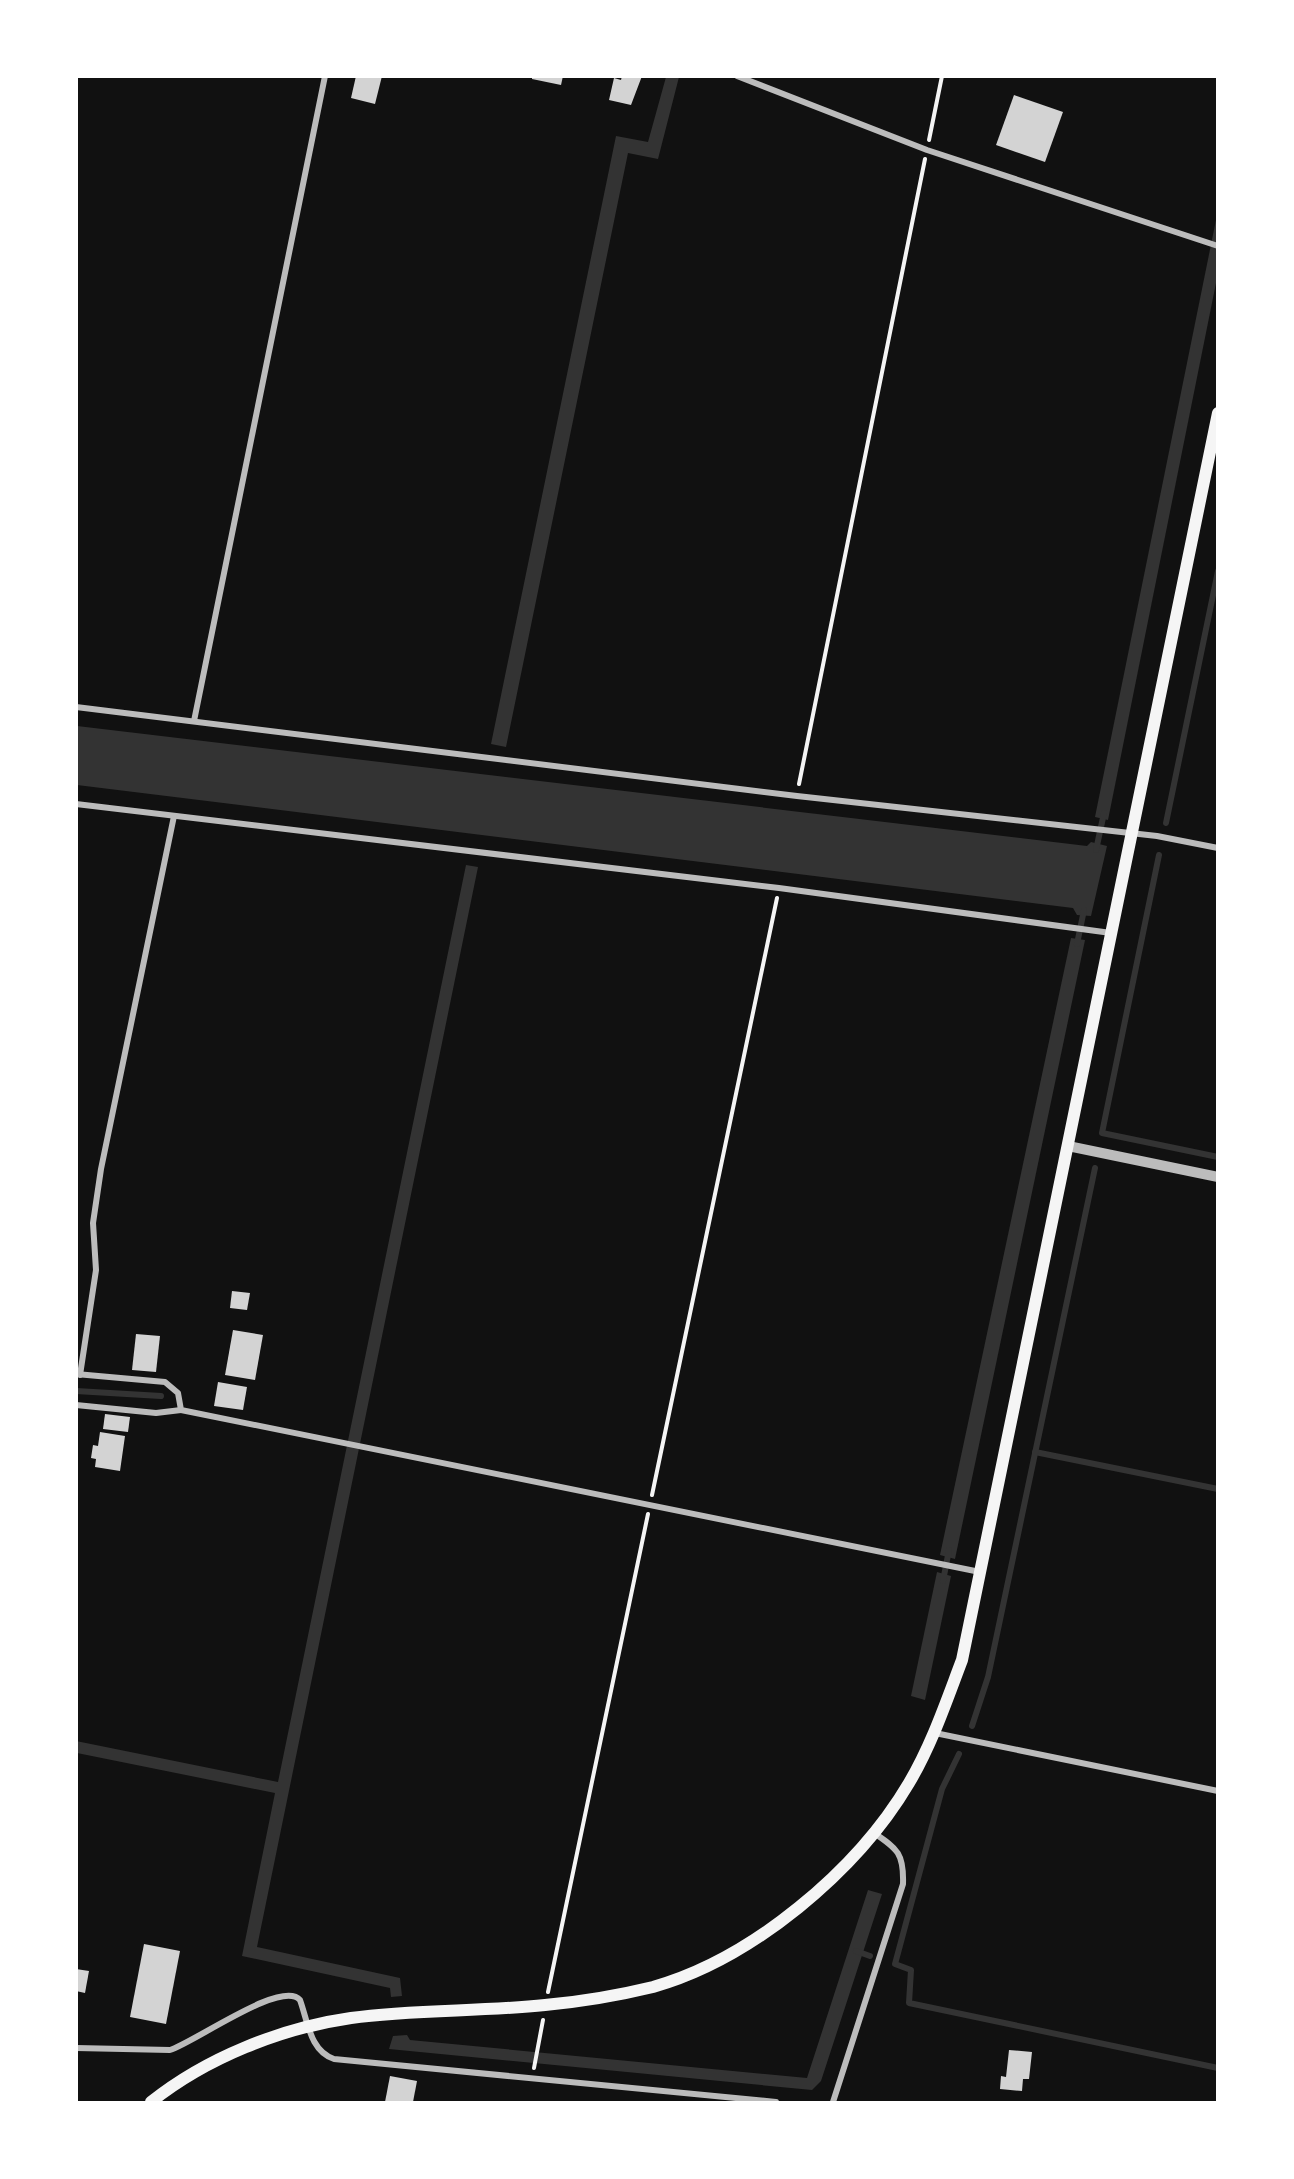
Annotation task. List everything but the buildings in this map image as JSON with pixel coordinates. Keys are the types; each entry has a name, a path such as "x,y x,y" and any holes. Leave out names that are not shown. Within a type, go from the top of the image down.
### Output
{"main road":[{"path":"151,2103 220,2059 310,2026 350,2018 392,2014 546,2005 653,1986 717,1960 777,1926 835,1876 874,1833 908,1784 935,1732 962,1660 1218,413"}],"street":[{"path":"194,721 326,76"},
{"path":"737,76 927,150 1218,246"},
{"path":"76,707 797,796 1132,833 1218,848"},
{"path":"76,804 779,888 1111,933"},
{"path":"174,816 101,1169 93,1223 96,1270 78,1375 165,1382 178,1393 182,1410"},
{"path":"1068,1146 1218,1177"},
{"path":"76,1405 156,1413 182,1410 981,1572"},
{"path":"935,1732 1218,1791"},
{"path":"833,2103 903,1884 903,1863 894,1847 874,1833"},
{"path":"76,2048 170,2050 185,2045 250,2008 277,1996 290,1994 300,2000 316,2048 323,2055 334,2059 776,2103"}],"path":[{"path":"797,796 942,76"},
{"path":"534,2066 779,888"}],"shaded area":[{"path":"666,77 679,77 658,159 628,153 506,747 491,744 616,136 648,142"},
{"path":"1217,215 1217,278 1108,820 1095,817"},
{"path":"77,726 1087,846 1091,842 1107,846 1091,916 1077,915 1073,908 77,785"},
{"path":"466,865 478,867 257,1947 400,1978 402,1996 391,1997 390,1988 242,1956 275,1793 77,1753 76,1741 278,1782"},
{"path":"1071,938 1085,940 955,1559 940,1555"},
{"path":"937,1572 951,1576 925,1700 911,1696"},
{"path":"868,1890 882,1894 821,2081 812,2090 389,2049 393,2036 407,2035 410,2040 807,2078"}],"waterway":[{"path":"1166,823 1218,571"},
{"path":"1096,850 1104,813"},
{"path":"1159,855 1102,1133 1218,1157"},
{"path":"1077,944 1084,910"},
{"path":"972,1726 988,1677 1095,1168"},
{"path":"76,1391 161,1396"},
{"path":"1035,1452 1218,1489"},
{"path":"943,1581 949,1550"},
{"path":"959,1754 942,1789 895,1964 911,1970 909,2003 1218,2068"},
{"path":"856,1951 870,1956"}]}
